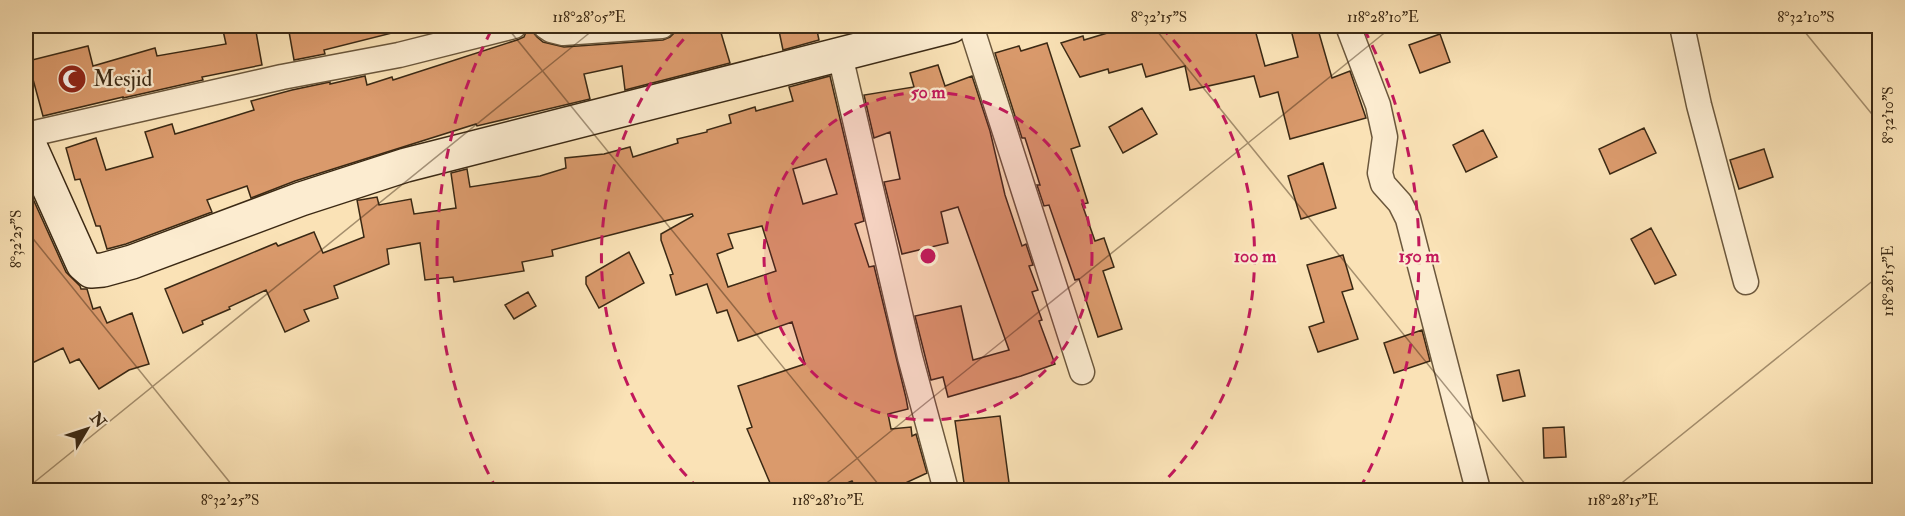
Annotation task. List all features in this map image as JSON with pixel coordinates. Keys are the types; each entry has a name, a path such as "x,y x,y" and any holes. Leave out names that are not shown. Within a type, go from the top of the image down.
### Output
{"main road":[{"path":"26,136 83,264 90,272 132,262 301,199 406,165 951,26"}],"street":[{"path":"26,136 282,77 399,55 514,26"},
{"path":"545,26 563,33 662,26"},
{"path":"971,26 1082,372"},
{"path":"1348,26 1378,105 1385,137 1380,173 1383,184 1400,203 1408,219 1478,490"},
{"path":"1682,26 1746,282"},
{"path":"840,55 910,357 946,490"}],"building":[{"path":"222,26 255,26 262,65 202,77 203,80 43,116 28,61 88,46 93,66 155,48 157,56 226,44"},
{"path":"288,26 395,26 396,32 324,50 325,54 294,60"},
{"path":"676,26 719,26 730,63 625,90 622,66 584,74 590,99 477,126 476,124 295,181 251,198 247,186 207,200 212,212 107,249 100,226 96,226 80,179 75,180 66,148 96,138 106,170 153,157 145,132 172,124 175,134 254,110 251,101 292,90 365,76 367,85 392,77 393,80 517,40 524,37 526,32 532,31 543,42 564,47 663,40 674,33"},
{"path":"778,26 816,26 819,40 783,50"},
{"path":"1157,26 1158,30 1179,26 1254,26 1265,66 1298,57 1290,26 1317,26 1332,78 1350,71 1366,118 1290,139 1278,92 1260,97 1254,76 1190,90 1185,66 1146,77 1142,64 1109,73 1108,69 1080,77 1061,43 1083,36 1084,40 1124,28 1126,32"},
{"path":"1440,34 1450,62 1420,73 1409,45"},
{"path":"1047,43 1080,146 1071,149 1088,203 1082,204 1095,241 1104,238 1114,267 1103,271 1122,329 1098,337 1079,279 1075,280 1049,205 1044,206 1025,138 1022,138 995,53 1019,46 1021,51"},
{"path":"938,65 945,86 972,76 990,131 1005,195 1022,246 1026,244 1033,265 1029,266 1038,290 1032,292 1042,320 1039,321 1055,364 948,397 943,377 931,380 915,316 961,306 973,360 1009,350 958,207 941,212 948,243 902,254 884,182 900,179 890,132 874,138 864,95 914,87 910,73"},
{"path":"830,76 864,221 855,224 869,267 874,266 908,409 888,414 891,429 911,427 912,436 916,434 927,473 901,485 904,490 857,490 852,481 830,490 773,490 747,429 752,427 738,386 805,364 792,322 738,341 727,310 717,313 707,284 676,295 670,275 673,274 661,234 693,216 692,214 552,250 553,256 522,262 524,271 454,282 453,277 425,280 420,243 387,249 389,264 334,286 338,298 304,310 309,321 285,332 266,290 229,307 230,309 202,321 203,324 183,333 165,289 276,243 278,246 314,232 323,253 364,237 357,200 377,197 379,205 411,199 414,214 456,208 451,173 467,169 470,187 540,176 566,168 565,158 604,154 630,147 633,157 678,143 677,139 707,132 707,130 731,123 729,115 755,107 756,111 793,101 789,87","holes":["826,159 837,194 803,204 793,169","762,226 776,271 728,287 717,254 733,248 728,234"]},
{"path":"1142,108 1157,134 1123,153 1109,127"},
{"path":"1644,128 1656,153 1610,174 1599,149"},
{"path":"1483,130 1497,157 1466,172 1453,145"},
{"path":"1764,149 1773,177 1739,189 1730,160"},
{"path":"1323,163 1336,208 1301,219 1288,176"},
{"path":"29,190 66,272 81,289 87,289 93,309 100,307 107,323 132,313 149,364 129,370 99,389 79,359 70,363 63,348 26,366 26,192"},
{"path":"1651,228 1676,275 1655,284 1631,239"},
{"path":"629,252 644,283 599,308 586,284 586,277"},
{"path":"1343,255 1353,289 1342,292 1358,339 1318,352 1309,327 1324,322 1307,265"},
{"path":"528,292 536,306 514,319 505,305"},
{"path":"1422,330 1430,361 1394,373 1384,343"},
{"path":"1519,370 1525,396 1503,401 1497,375"},
{"path":"1000,416 1010,490 965,490 955,421"},
{"path":"1564,427 1566,457 1544,458 1543,428"}],"place":[{"name":"Mesjid","path":"72,79"}]}
